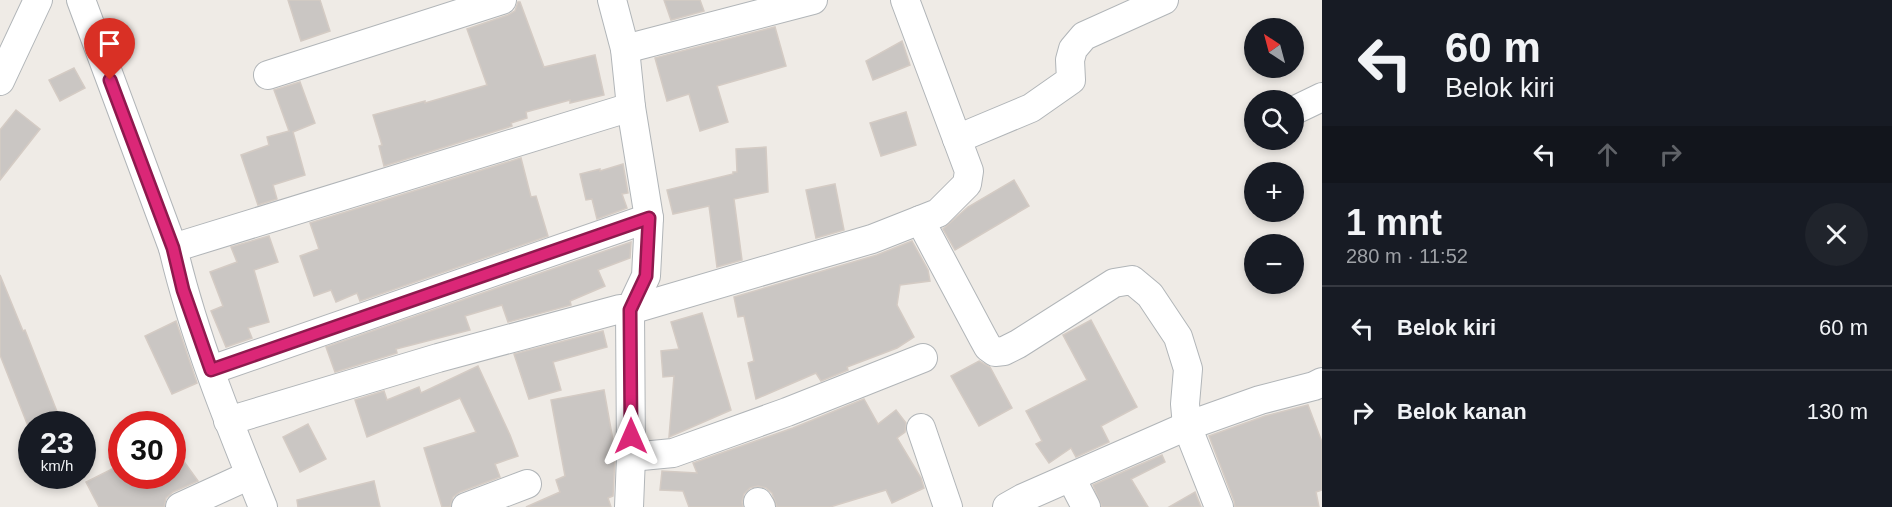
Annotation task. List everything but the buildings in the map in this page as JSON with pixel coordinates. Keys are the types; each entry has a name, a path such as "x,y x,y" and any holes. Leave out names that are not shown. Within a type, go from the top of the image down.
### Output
{"street":[{"path":"0,81 38,0"},
{"path":"81,0 173,248 183,290 228,421 263,507"},
{"path":"268,75 502,0"},
{"path":"612,0 626,49 631,107 649,218 646,276 630,310 629,507"},
{"path":"626,49 813,0"},
{"path":"228,421 438,358 620,309 630,310 872,239 938,213 966,184 969,171 905,0"},
{"path":"957,139 1031,108 1071,80 1070,60 1078,42 1084,36 1164,0"},
{"path":"1304,106 1322,97"},
{"path":"173,248 631,107"},
{"path":"211,370 649,218"},
{"path":"920,220 982,338 995,352 1004,351 1018,344 1114,283 1132,280 1150,295 1178,337 1188,369 1185,404 1187,426 1219,507"},
{"path":"631,457 673,453 787,412 923,358"},
{"path":"1007,507 1187,426 1260,400 1319,391"},
{"path":"921,428 948,507"},
{"path":"180,507 250,475"},
{"path":"1071,478 1086,507"},
{"path":"466,507 527,484"}],"route":[{"path":"110,80 173,248 183,290 211,370 649,218 646,276 630,310 631,436"}]}
